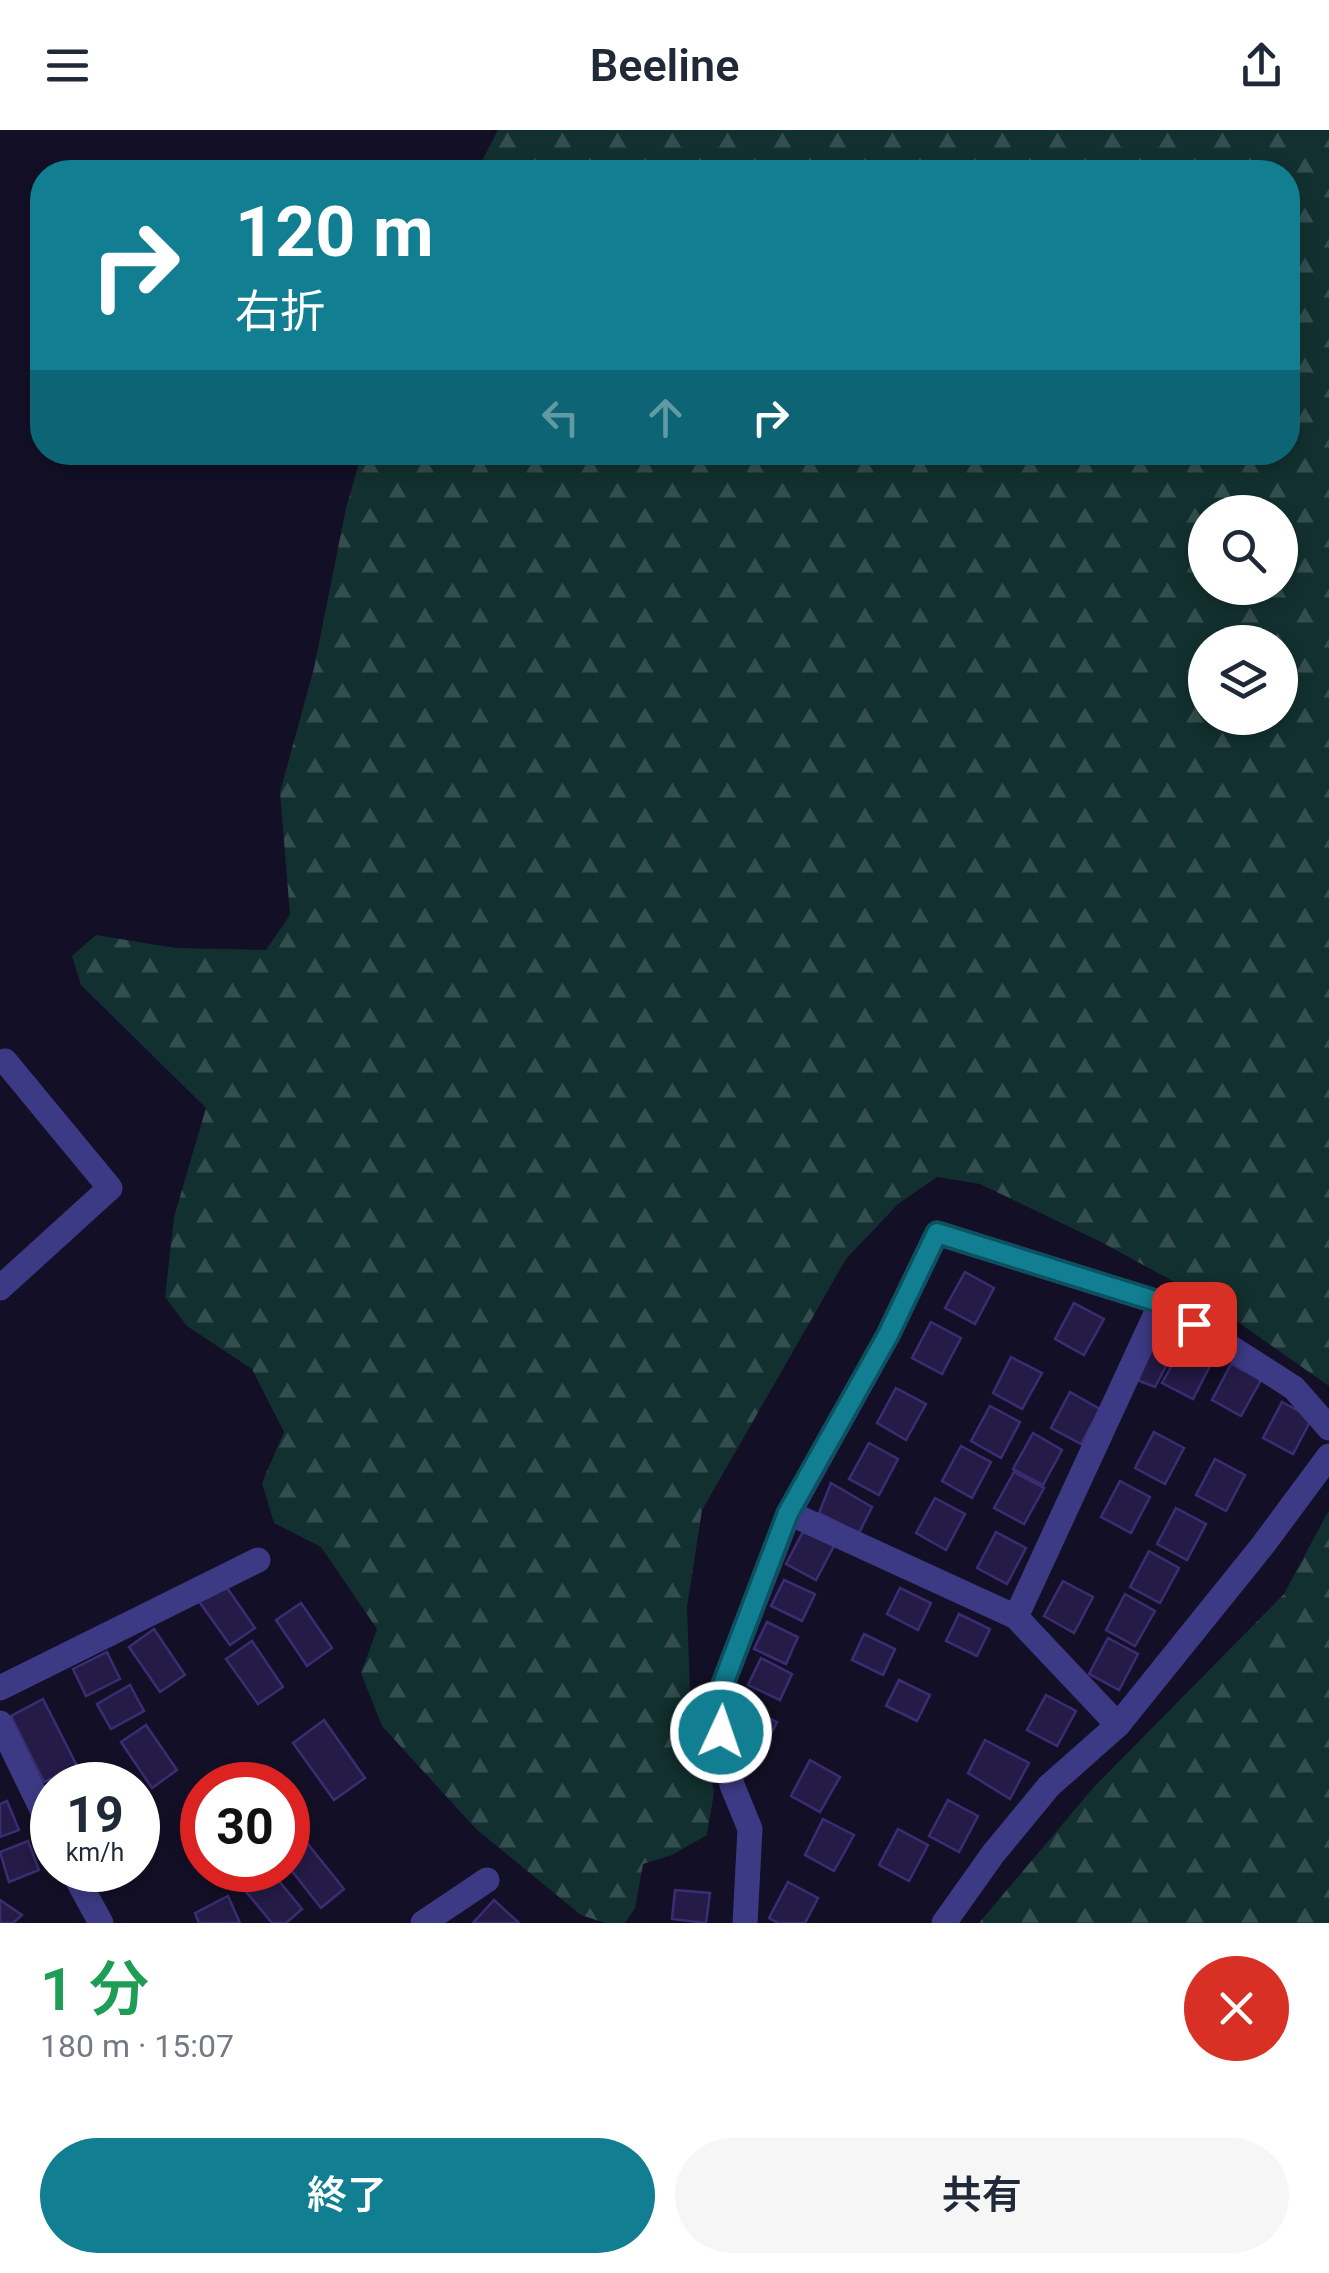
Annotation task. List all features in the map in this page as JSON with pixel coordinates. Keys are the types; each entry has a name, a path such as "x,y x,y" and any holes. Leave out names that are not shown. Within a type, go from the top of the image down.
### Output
{"street":[{"path":"0,1288 110,1188 5,1060"},
{"path":"745,1923 750,1829 732,1785 715,1705 788,1513 888,1335 937,1233 1162,1303 1294,1388 1329,1428"},
{"path":"1016,1618 1162,1303"},
{"path":"944,1923 993,1854 1050,1786 1118,1725 1329,1456"},
{"path":"788,1513 1016,1618 1118,1725"},
{"path":"0,1688 258,1560"},
{"path":"0,1723 30,1785"},
{"path":"423,1923 487,1880"},
{"path":"84,1892 101,1923"}],"green space":[{"path":"498,130 1329,130 1329,1386 1202,1297 1103,1243 980,1184 937,1177 898,1204 846,1259 702,1510 687,1607 690,1689 714,1792 707,1835 672,1855 643,1864 635,1908 625,1923 605,1923 581,1915 476,1829 382,1726 361,1673 377,1629 321,1547 274,1523 262,1483 284,1432 252,1369 187,1326 165,1297 174,1217 206,1108 81,985 72,956 96,935 175,948 266,950 290,915 280,792 314,668 346,508 359,465 1300,465 1300,160 482,160"},
{"path":"1329,1510 1329,1923 979,1923 1093,1788 1284,1594"}],"building":[{"path":"965,1272 994,1288 975,1324 945,1308"},
{"path":"1074,1303 1104,1319 1084,1355 1055,1339"},
{"path":"931,1322 961,1338 942,1374 912,1358"},
{"path":"1152,1339 1174,1351 1155,1387 1134,1379"},
{"path":"1182,1347 1211,1364 1193,1399 1162,1383"},
{"path":"1011,1357 1042,1373 1022,1409 993,1393"},
{"path":"1231,1364 1261,1380 1241,1416 1212,1400"},
{"path":"896,1388 926,1404 906,1440 877,1423"},
{"path":"1070,1392 1100,1409 1081,1444 1051,1428"},
{"path":"1282,1402 1312,1418 1293,1454 1263,1438"},
{"path":"990,1406 1020,1422 1001,1458 971,1441"},
{"path":"1154,1432 1184,1448 1165,1484 1135,1468"},
{"path":"1033,1433 1062,1450 1043,1485 1013,1469"},
{"path":"869,1443 898,1459 879,1495 849,1479"},
{"path":"961,1446 991,1462 972,1498 942,1481"},
{"path":"1215,1459 1245,1475 1226,1511 1196,1495"},
{"path":"1014,1472 1044,1488 1024,1524 994,1508"},
{"path":"1120,1481 1150,1497 1131,1533 1101,1517"},
{"path":"831,1483 872,1507 859,1533 819,1513"},
{"path":"935,1498 965,1514 946,1550 916,1533"},
{"path":"1176,1508 1206,1524 1187,1560 1157,1544"},
{"path":"805,1528 835,1544 816,1580 786,1564"},
{"path":"996,1532 1026,1548 1007,1584 977,1568"},
{"path":"1149,1551 1179,1568 1160,1603 1130,1587"},
{"path":"784,1580 815,1594 802,1621 771,1606"},
{"path":"1063,1581 1093,1597 1074,1633 1044,1616"},
{"path":"223,1582 255,1628 230,1645 198,1600"},
{"path":"900,1588 931,1603 918,1630 887,1614"},
{"path":"1125,1594 1155,1611 1135,1646 1106,1630"},
{"path":"301,1603 332,1648 307,1666 276,1620"},
{"path":"959,1614 990,1629 977,1656 946,1641"},
{"path":"767,1622 798,1637 786,1664 754,1649"},
{"path":"154,1629 185,1675 160,1692 129,1647"},
{"path":"864,1634 895,1649 883,1675 852,1660"},
{"path":"1108,1638 1138,1654 1119,1690 1089,1674"},
{"path":"252,1641 283,1687 258,1704 226,1659"},
{"path":"107,1652 120,1679 86,1696 73,1669"},
{"path":"761,1658 792,1674 780,1700 748,1685"},
{"path":"899,1680 930,1695 917,1721 886,1706"},
{"path":"130,1685 144,1711 111,1729 97,1704"},
{"path":"1046,1695 1076,1711 1057,1746 1027,1730"},
{"path":"43,1699 75,1762 34,1762 11,1716"},
{"path":"746,1707 777,1722 764,1748 733,1733"},
{"path":"324,1720 365,1778 334,1800 293,1743"},
{"path":"146,1725 177,1770 160,1782 160,1762 134,1762 121,1742"},
{"path":"985,1740 1029,1763 1010,1799 968,1773"},
{"path":"810,1760 840,1777 820,1812 791,1796"},
{"path":"948,1800 978,1816 959,1852 929,1836"},
{"path":"7,1801 19,1830 0,1837 0,1804"},
{"path":"823,1819 854,1835 834,1871 805,1855"},
{"path":"898,1829 928,1845 909,1881 879,1865"},
{"path":"28,1841 30,1874 9,1882 0,1852"},
{"path":"310,1847 344,1889 321,1908 308,1892"},
{"path":"788,1882 818,1898 805,1923 778,1923 769,1918"},
{"path":"675,1890 710,1893 706,1923 672,1919"},
{"path":"246,1892 288,1892 302,1909 286,1923 272,1923"},
{"path":"228,1896 240,1923 199,1923 195,1913"},
{"path":"0,1900 22,1915 13,1923 0,1923"},
{"path":"494,1900 519,1923 473,1923"}],"route":[{"path":"721,1732 715,1705 788,1513 888,1335 937,1233 1162,1303 1194,1324"}]}
